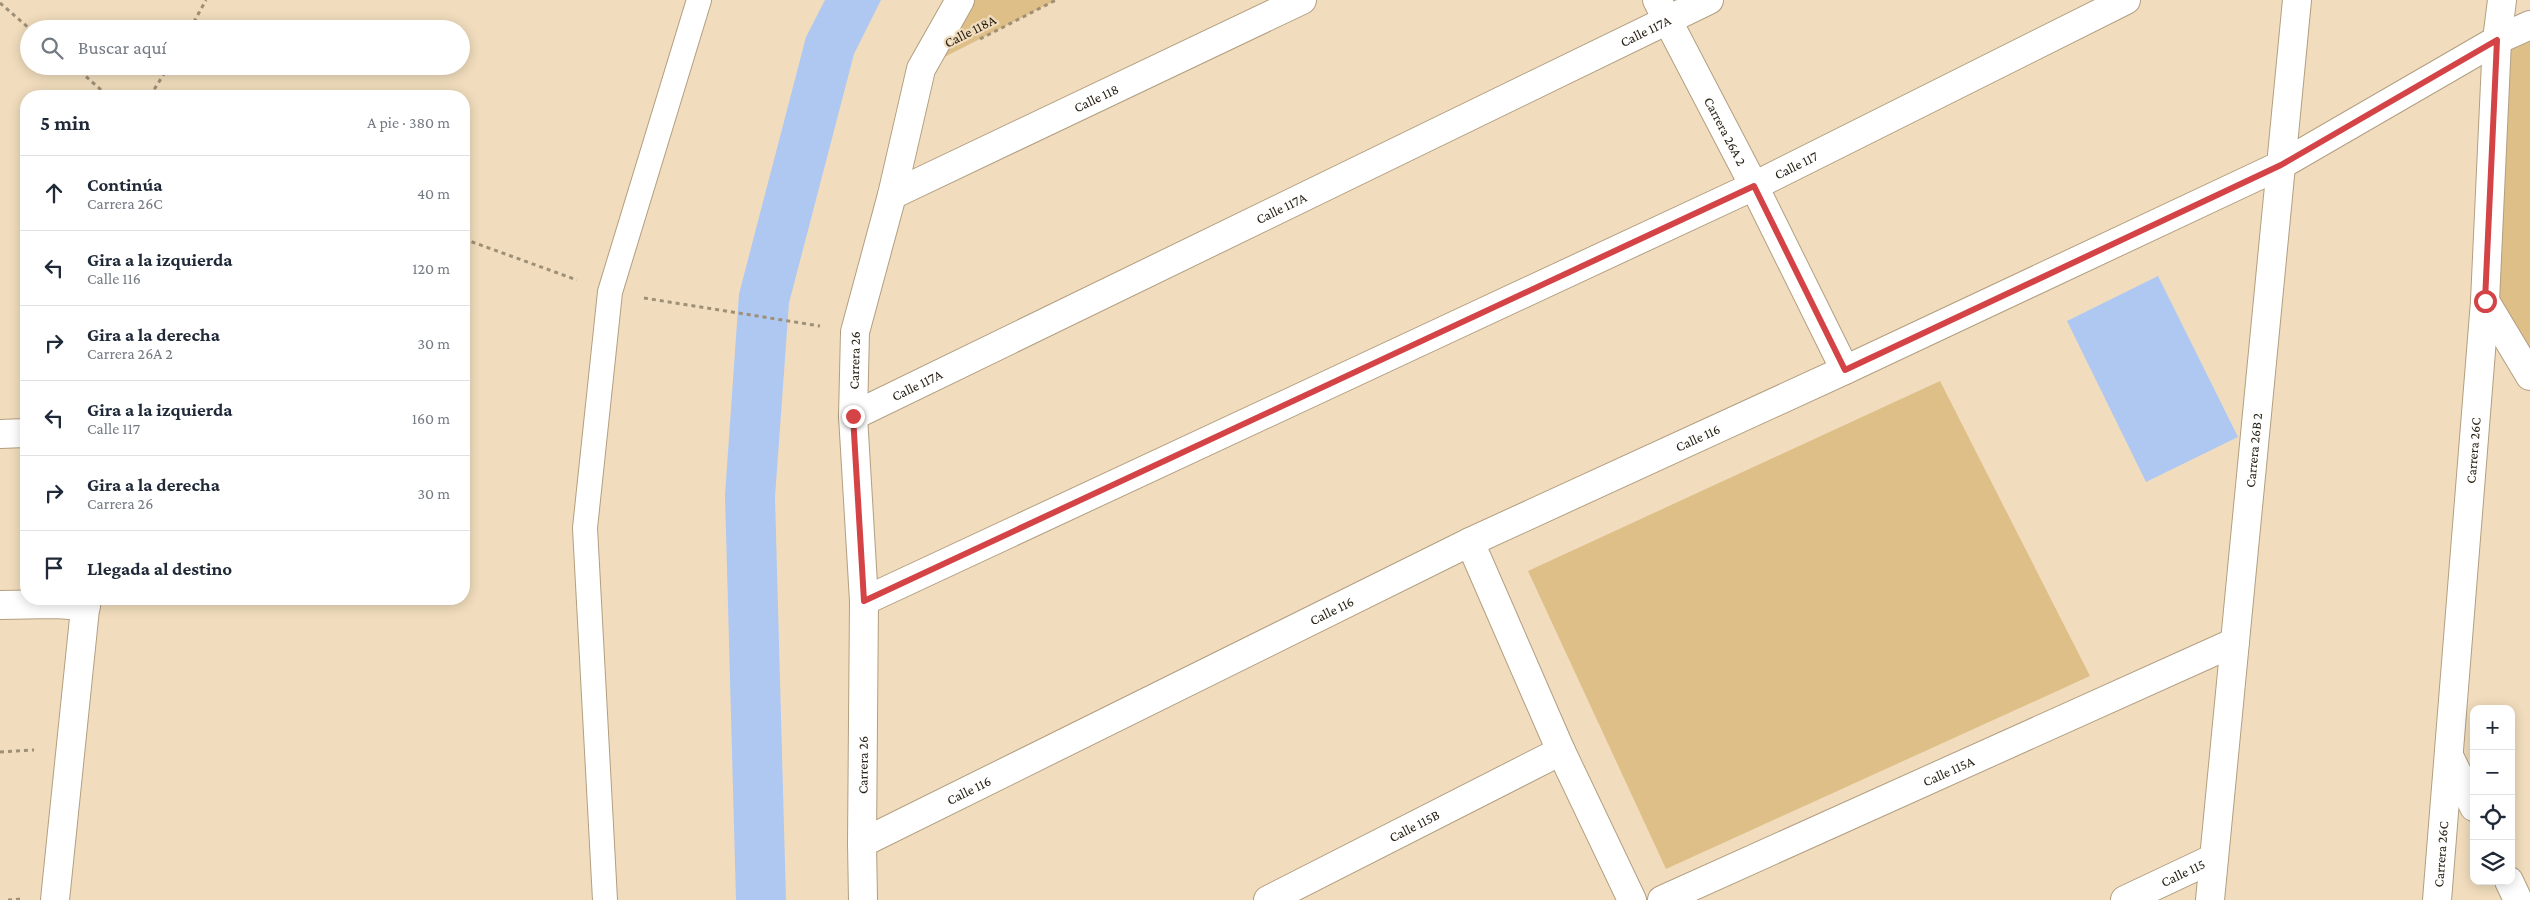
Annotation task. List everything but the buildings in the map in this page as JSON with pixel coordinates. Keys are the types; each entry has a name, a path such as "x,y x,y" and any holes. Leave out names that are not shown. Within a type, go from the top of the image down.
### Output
{"street":[{"name":"Carrera 26","path":"863,900 864,601 853,416 855,332 892,195 922,69 960,0"},
{"name":"Calle 118","path":"892,195 1302,0"},
{"name":"Calle 117A","path":"853,416 1661,10 1709,0"},
{"name":"Calle 117","path":"864,601 1754,186 2126,0"},
{"name":"Carrera 26B 2","path":"2210,900 2297,0"},
{"name":"Carrera 26C","path":"2438,900 2485,301 2497,40 2502,0"},
{"name":"Carrera 26A 2","path":"1661,10 1754,186 1845,370"},
{"name":"Calle 116","path":"862,843 1470,542 1845,370 2281,165 2497,40 2530,25"},
{"path":"2485,301 2530,376"},
{"path":"0,434 20,433"},
{"path":"1470,542 1561,751 1632,900"},
{"path":"0,606 28,605"},
{"path":"55,900 86,605"},
{"name":"Calle 115A","path":"1662,900 2235,642"},
{"name":"Calle 115B","path":"1268,900 1561,751"},
{"path":"2448,755 2470,799"},
{"name":"Calle 115","path":"2125,900 2214,858"},
{"path":"2512,885 2518,900"}],"lane":[{"path":"605,900 586,518 610,292 699,0"}],"path":[{"path":"195,20 206,0"},
{"name":"Calle 118A","path":"972,43 1056,0"},
{"path":"0,3 20,20"},
{"path":"84,75 101,90"},
{"path":"154,90 163,75"},
{"path":"697,306 807,324"},
{"path":"0,752 38,750"},
{"path":"8,900 22,899"}],"shaded area":[{"path":"960,0 1056,0 921,69"},
{"path":"2530,25 2530,376 2485,301 2497,40"},
{"path":"1940,381 2090,676 1666,869 1528,571"}],"water":[{"path":"825,0 881,0 854,54 789,303 775,497 786,900 736,900 725,495 739,294 806,37"},
{"path":"2158,276 2238,437 2146,482 2067,321"}],"route":[{"path":"853,416 864,601 1754,186 1845,370 2281,165 2497,40 2485,301"}]}
